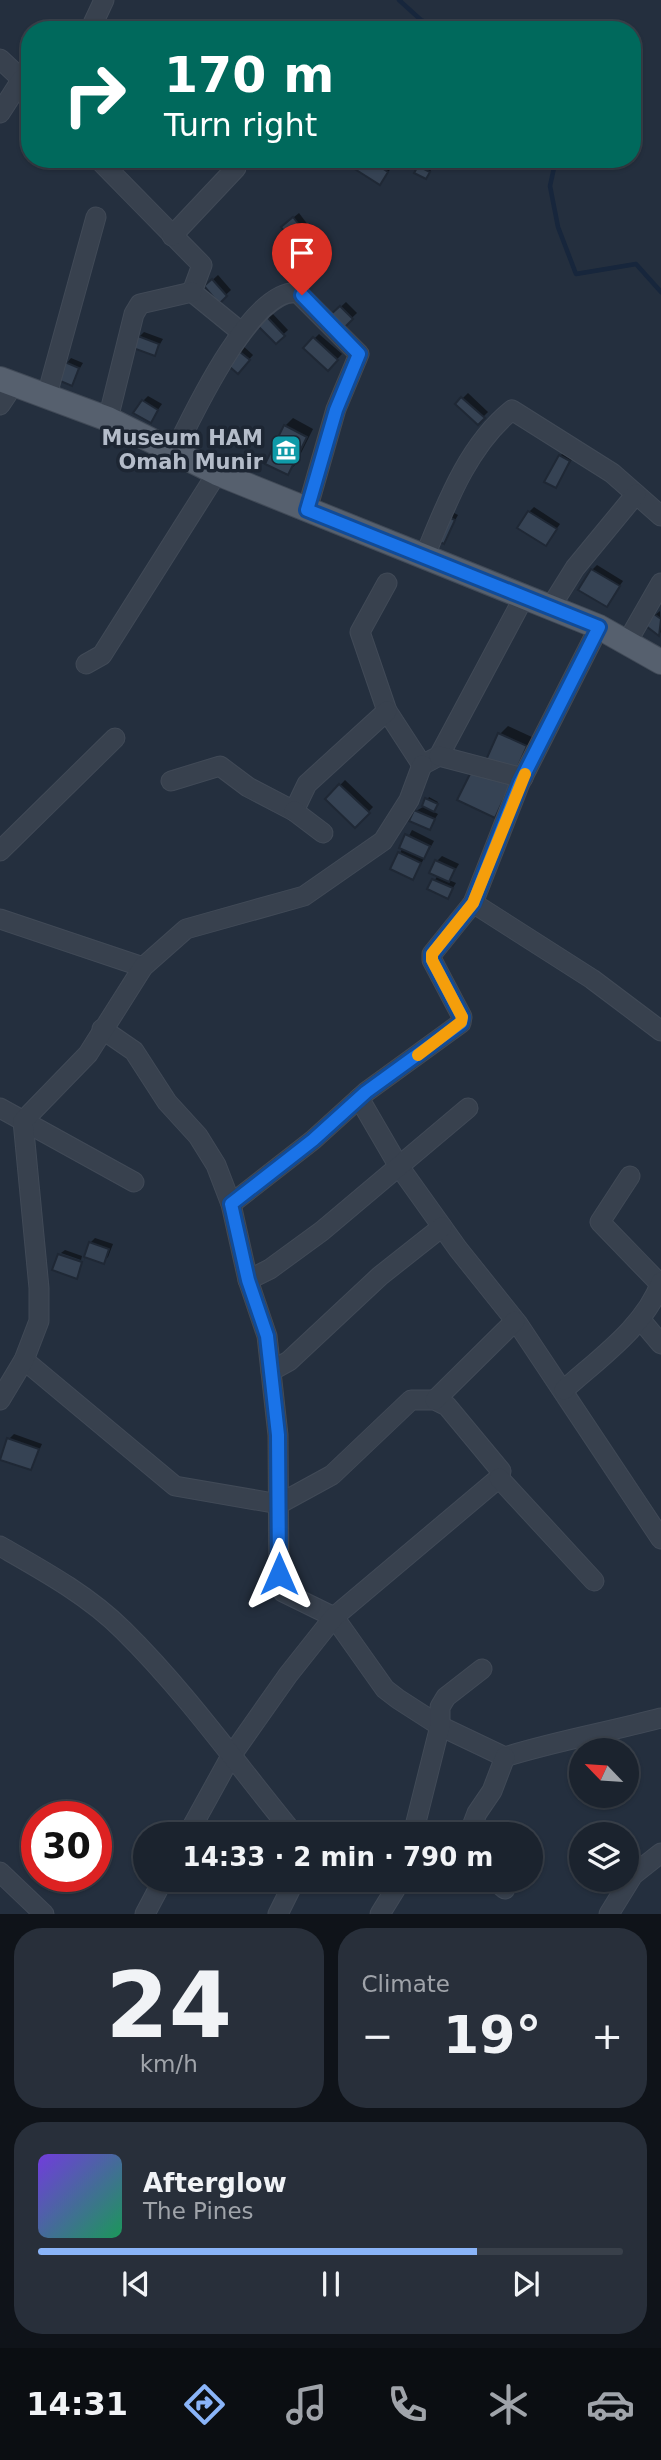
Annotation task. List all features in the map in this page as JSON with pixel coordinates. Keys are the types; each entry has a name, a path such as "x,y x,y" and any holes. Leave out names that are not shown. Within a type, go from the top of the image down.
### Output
{"main road":[{"path":"7,382 108,419 217,472 599,627 661,662"}],"street":[{"path":"94,21 104,0"},
{"path":"0,59 21,78"},
{"path":"0,113 21,89"},
{"path":"107,168 202,265 192,292"},
{"path":"172,236 236,168"},
{"path":"47,395 96,218"},
{"path":"174,453 200,401 241,332 262,310 295,291 358,351 336,410 307,510"},
{"path":"192,292 241,332"},
{"path":"108,419 134,314 140,304 192,292"},
{"path":"0,405 7,382"},
{"path":"424,558 454,486 479,447 512,410 612,473 661,516"},
{"path":"86,664 102,655 217,472"},
{"path":"550,608 575,568 636,494"},
{"path":"387,583 360,628 369,667 387,711 431,760 523,778"},
{"path":"626,644 661,583"},
{"path":"0,1400 24,1360 39,1321 39,1288 23,1121 83,1060 143,967 191,925 304,897 383,841 524,597"},
{"path":"231,1204 313,1140 359,1098 461,1023 462,1017 432,958 437,947 473,903 523,778 599,627"},
{"path":"294,811 303,790 313,777 387,711"},
{"path":"0,851 11,837 115,738"},
{"path":"171,781 220,766 248,787 294,811 323,834"},
{"path":"473,903 592,979 661,1031"},
{"path":"0,919 143,967"},
{"path":"102,1029 134,1051 167,1102 198,1136 216,1165 231,1204 248,1280 267,1336 278,1435 281,1589 334,1617 385,1689 440,1726 505,1757 543,1745 592,1737 661,1718"},
{"path":"359,1098 398,1165 515,1321 658,1527"},
{"path":"0,1108 134,1182"},
{"path":"248,1280 270,1269 322,1231 468,1108"},
{"path":"564,1390 640,1319 657,1295 660,1283 600,1222 630,1176"},
{"path":"271,1371 289,1361 380,1276 443,1227"},
{"path":"640,1319 661,1344"},
{"path":"435,1400 515,1321"},
{"path":"24,1360 175,1486 279,1504 332,1475 407,1403 435,1400 447,1406 500,1468 499,1478 334,1617 230,1756 194,1822"},
{"path":"499,1478 594,1581"},
{"path":"0,1546 63,1582 122,1629 284,1822"},
{"path":"416,1822 440,1726 440,1707 446,1697 482,1669"},
{"path":"474,1822 492,1791 505,1757"},
{"path":"609,1914 633,1875 661,1853"},
{"path":"0,1872 44,1914"},
{"path":"145,1914 157,1892"},
{"path":"278,1914 289,1892"},
{"path":"380,1914 394,1892"}],"building":[{"path":"353,168 382,168 388,172 380,185"},
{"path":"417,168 430,172 426,179 414,173"},
{"path":"293,217 304,231 292,241 281,227"},
{"path":"212,279 227,296 219,304 204,286"},
{"path":"340,306 353,319 342,330 329,316"},
{"path":"266,316 285,336 276,344 257,325"},
{"path":"138,336 159,344 155,356 133,348"},
{"path":"313,337 338,360 328,371 303,348"},
{"path":"235,348 250,360 238,374 223,361"},
{"path":"65,362 79,368 72,386 58,380"},
{"path":"461,397 485,418 478,425 455,404"},
{"path":"142,400 158,410 151,423 133,413"},
{"name":"Museum HAM Omah Munir","path":"284,425 307,437 288,475 265,464"},
{"path":"559,455 570,461 556,488 544,482"},
{"path":"528,511 557,529 546,546 517,528"},
{"path":"444,515 455,520 444,544 433,539"},
{"path":"591,569 620,586 607,607 578,590"},
{"path":"654,614 661,619 659,636 646,626"},
{"path":"498,733 527,746 515,773 486,760"},
{"path":"474,766 511,783 495,818 457,800"},
{"path":"339,784 370,813 355,828 325,799"},
{"path":"425,798 438,804 434,812 422,806"},
{"path":"414,810 435,819 430,830 409,821"},
{"path":"405,834 430,846 424,859 399,848"},
{"path":"398,852 421,863 413,880 390,869"},
{"path":"435,860 455,869 449,882 429,873"},
{"path":"432,879 453,888 448,899 427,889"},
{"path":"89,1242 109,1249 104,1264 84,1257"},
{"path":"58,1254 82,1262 77,1279 52,1270"},
{"path":"7,1438 39,1449 31,1470 0,1460"}],"waterway":[{"path":"399,0 423,21"},
{"path":"554,168 550,186 558,227 576,274 636,264 661,292"}],"slow traffic":[{"path":"418,1055 461,1022 462,1017 432,960 432,954 473,903 501,827 525,774"}],"place":[{"name":"Museum HAM Omah Munir","path":"286,450"}],"route":[{"path":"279,1574 278,1435 267,1336 248,1280 231,1204 313,1140 366,1092 461,1023 462,1017 432,960 432,954 473,903 520,783 599,627 307,510 336,410 359,354 302,295"}]}
